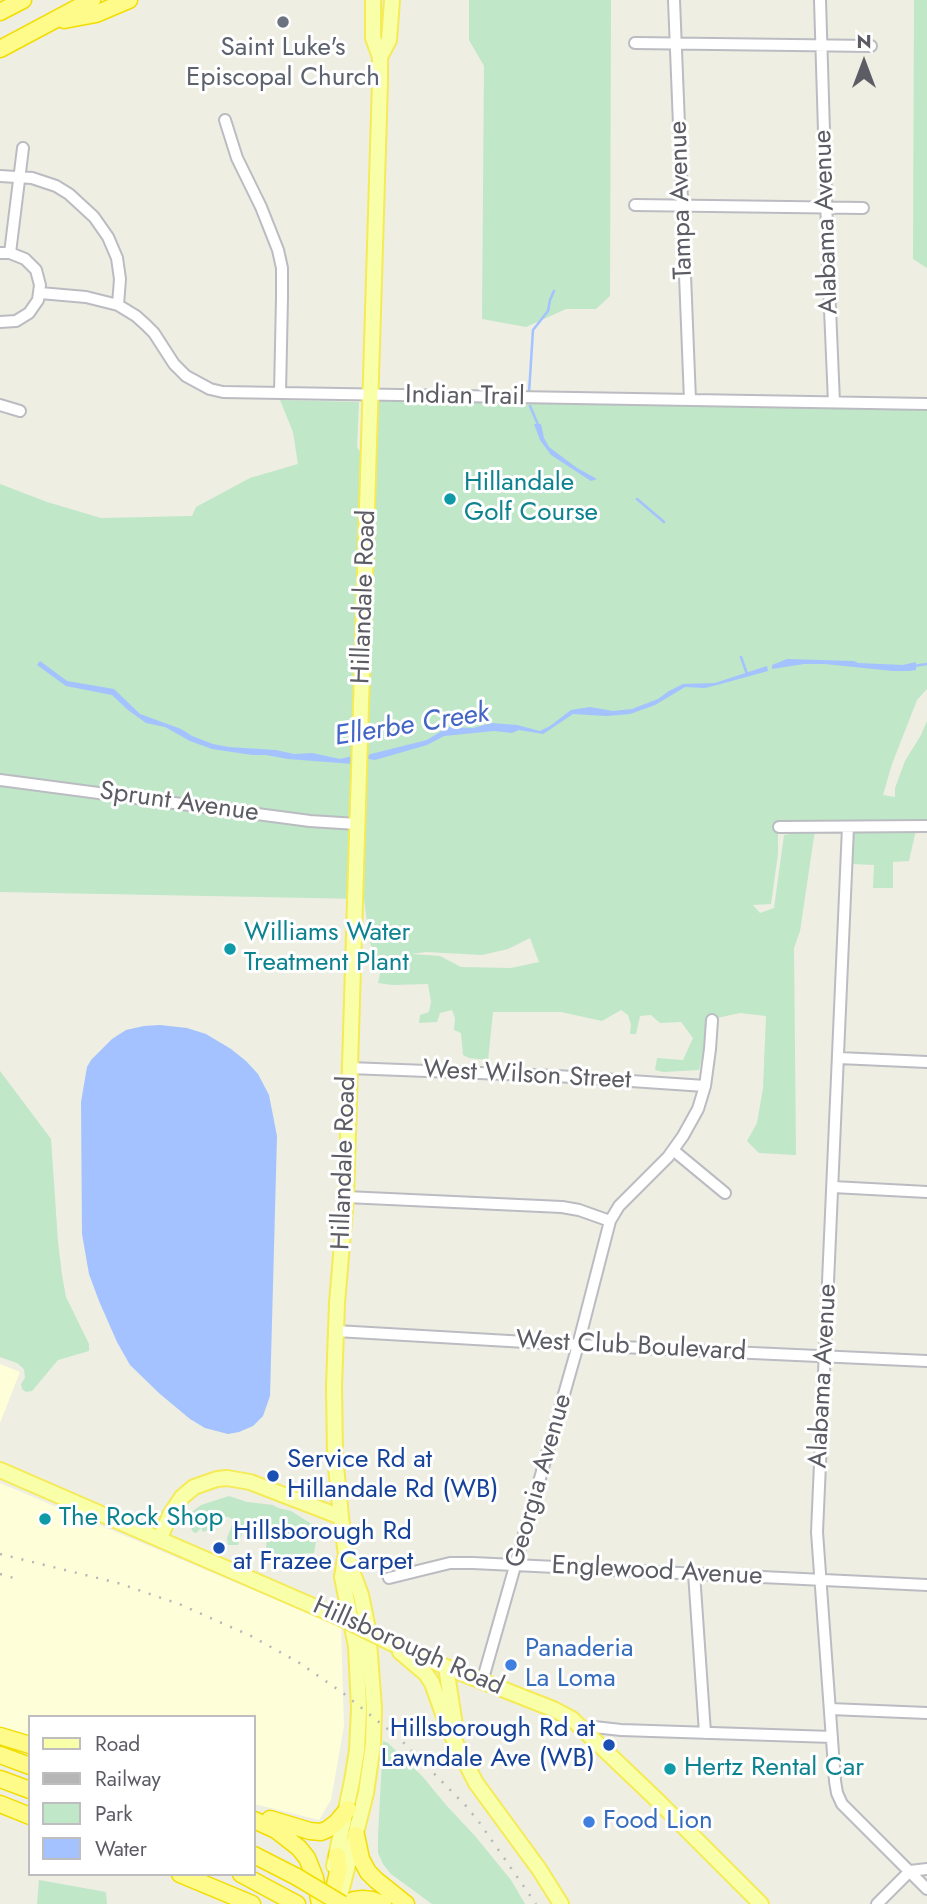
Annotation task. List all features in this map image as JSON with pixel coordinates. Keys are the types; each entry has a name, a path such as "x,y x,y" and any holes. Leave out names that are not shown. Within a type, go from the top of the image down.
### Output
{"highway":[{"path":"0,12 23,0"},
{"path":"0,49 92,0"},
{"path":"48,24 96,14 129,0"},
{"path":"0,1736 28,1744"},
{"path":"0,1755 28,1765"},
{"path":"0,1779 28,1789"},
{"path":"0,1804 28,1815"},
{"path":"256,1815 321,1832 337,1822 348,1809"},
{"path":"256,1821 276,1830 299,1848 307,1858 315,1878 334,1903"},
{"path":"356,1835 361,1859 368,1871 406,1904"},
{"path":"256,1856 297,1877 334,1903 363,1899 383,1904"},
{"path":"334,1903 340,1867 337,1856"},
{"path":"185,1876 252,1904"},
{"path":"245,1876 293,1902"}],"main road":[{"name":"Hillandale Road","path":"334,1903 356,1835 366,1793 373,1744 374,1708 368,1629 361,1595 346,1555 335,1441 335,1331 345,1197 380,57 373,38 373,0"},
{"name":"Hillandale Road","path":"380,57 389,40 392,0"},
{"name":"Hillsborough Road","path":"0,1470 336,1616 446,1668 559,1711 586,1731 761,1904"},
{"path":"160,1538 182,1497 201,1484 223,1478 250,1482 341,1517"},
{"name":"Hillandale Road","path":"337,1856 357,1750 359,1709 356,1646 342,1577 346,1555"},
{"path":"389,1642 426,1674 432,1683 448,1728 476,1783 539,1869 561,1904"},
{"path":"446,1668 456,1729 454,1740"}],"street":[{"name":"Tampa Avenue","path":"674,0 690,400"},
{"name":"Alabama Avenue","path":"820,0 835,402"},
{"path":"635,43 871,46"},
{"path":"225,120 237,158 274,236 282,268 280,393"},
{"path":"0,323 23,318 34,307 40,293 39,277 31,264 18,255 5,253 23,148"},
{"path":"0,176 32,178 55,186 69,194 94,217 108,237 117,258 120,279 117,305"},
{"path":"635,205 863,208"},
{"name":"Indian Trail","path":"40,293 86,297 117,305 146,325 174,364 192,380 223,392 927,404"},
{"path":"0,405 20,411"},
{"name":"Sprunt Avenue","path":"0,780 310,821 357,824"},
{"path":"779,827 927,826"},
{"name":"Alabama Avenue","path":"848,827 817,1532 835,1781 842,1804 927,1889"},
{"name":"Georgia Avenue","path":"482,1682 578,1345 610,1221 619,1206 684,1136 698,1109 705,1086 712,1020"},
{"path":"839,1058 927,1062"},
{"name":"West Wilson Street","path":"349,1068 557,1076 705,1086"},
{"path":"673,1150 725,1193"},
{"path":"833,1187 927,1192"},
{"path":"345,1197 555,1206 579,1210 610,1221"},
{"name":"West Club Boulevard","path":"335,1331 927,1361"},
{"name":"Englewood Avenue","path":"389,1578 450,1563 927,1585"},
{"path":"694,1573 705,1732"},
{"path":"830,1709 927,1713"},
{"path":"586,1731 832,1737"},
{"path":"877,1904 910,1871 927,1869"}],"shaded area":[{"path":"0,1364 20,1372 0,1423"},
{"path":"0,1483 341,1627 344,1726 331,1800 319,1820 256,1804 256,1715 28,1715 28,1737 0,1729"}],"green space":[{"path":"469,0 611,0 610,296 596,309 566,309 526,327 482,319 484,66 469,40"},
{"path":"914,0 927,0 927,268 913,259"},
{"name":"Hillandale Golf Course","path":"374,399 927,408 927,689 917,700 883,795 895,797 895,788 905,761 927,721 927,823 778,822 778,854 771,904 753,905 760,913 774,908 784,835 815,830 800,931 794,948 796,1155 759,1153 747,1141 757,1123 763,1088 766,1016 740,1013 717,1018 705,1045 699,1070 655,1070 657,1058 683,1060 693,1038 681,1022 660,1023 651,1015 640,1016 636,1034 630,1034 628,1015 621,1010 602,1021 561,1012 493,1012 488,1060 469,1058 463,1055 461,1033 454,1030 455,1018 452,1010 440,1013 437,1022 419,1023 420,1015 429,1012 431,1002 428,984 378,983 381,969 370,943 364,899 0,892 0,484 101,518 192,516 196,507 250,478 298,464 293,432 280,400 359,402 357,447 367,462","holes":["530,938 539,962 511,968 461,967 440,956 411,954 426,952 482,955 508,949"]},
{"path":"853,830 916,830 909,861 893,862 893,888 873,888 874,865 852,864"},
{"path":"0,1071 51,1139 58,1242 66,1297 89,1344 89,1351 58,1360 32,1391 26,1392 21,1384 25,1378 24,1369 17,1363 0,1357"},
{"path":"229,1496 291,1511 318,1528 314,1553 280,1555 271,1552 266,1547 268,1534 258,1531 243,1531 238,1545 228,1545 227,1538 234,1520 228,1517 222,1516 216,1527 203,1532 201,1528 196,1533 193,1532 188,1515 201,1505"},
{"path":"383,1741 423,1777 475,1836 511,1880 525,1904 432,1904 391,1874 378,1853"},
{"path":"39,1880 106,1892 107,1904 37,1904"}],"water":[{"path":"534,424 541,424 549,447 597,479 591,481 551,455 540,440"},
{"path":"787,659 903,665 916,662 916,670 893,671 825,664 772,669 772,665"},
{"path":"40,661 67,681 114,689 140,714 213,744 294,754 312,753 340,759 353,756 353,764 212,749 165,727 146,723 112,695 66,686 37,665"},
{"path":"767,666 768,671 717,685 705,688 685,687 655,705 630,714 573,714 543,734 519,730 512,733 494,731 444,736 427,745 375,760 368,759 371,754 427,740 448,727 473,728 492,723 517,725 540,731 571,710 590,707 613,711 632,709 658,699 683,684 715,683"},
{"path":"160,1025 187,1028 206,1034 246,1061 258,1074 269,1095 277,1136 270,1396 263,1416 253,1426 228,1434 205,1428 190,1419 130,1365 117,1342 89,1274 82,1234 81,1102 87,1067 112,1039 126,1030"}],"waterway":[{"path":"529,393 533,330 548,311 554,291"},
{"path":"530,406 539,427"},
{"path":"637,499 664,522"},
{"path":"741,657 747,674"},
{"name":"Ellerbe Creek","path":"913,666 927,664"}],"railway":[{"path":"0,1554 118,1583 179,1604 251,1636 298,1662 343,1693 400,1739 466,1806 536,1904"},
{"path":"0,1574 17,1579"}],"place":[{"name":"Saint Luke's Episcopal Church","path":"283,22"},
{"name":"Hillandale Golf Course","path":"450,499"},
{"name":"Williams Water Treatment Plant","path":"230,949"},
{"name":"Service Rd at Hillandale Rd (WB)","path":"273,1476"},
{"name":"The Rock Shop","path":"45,1519"},
{"name":"Hillsborough Rd at Frazee Carpet","path":"219,1548"},
{"name":"Panaderia La Loma","path":"511,1665"},
{"name":"Hillsborough Rd at Lawndale Ave (WB)","path":"609,1745"},
{"name":"Hertz Rental Car","path":"670,1769"},
{"name":"Food Lion","path":"589,1822"}]}
